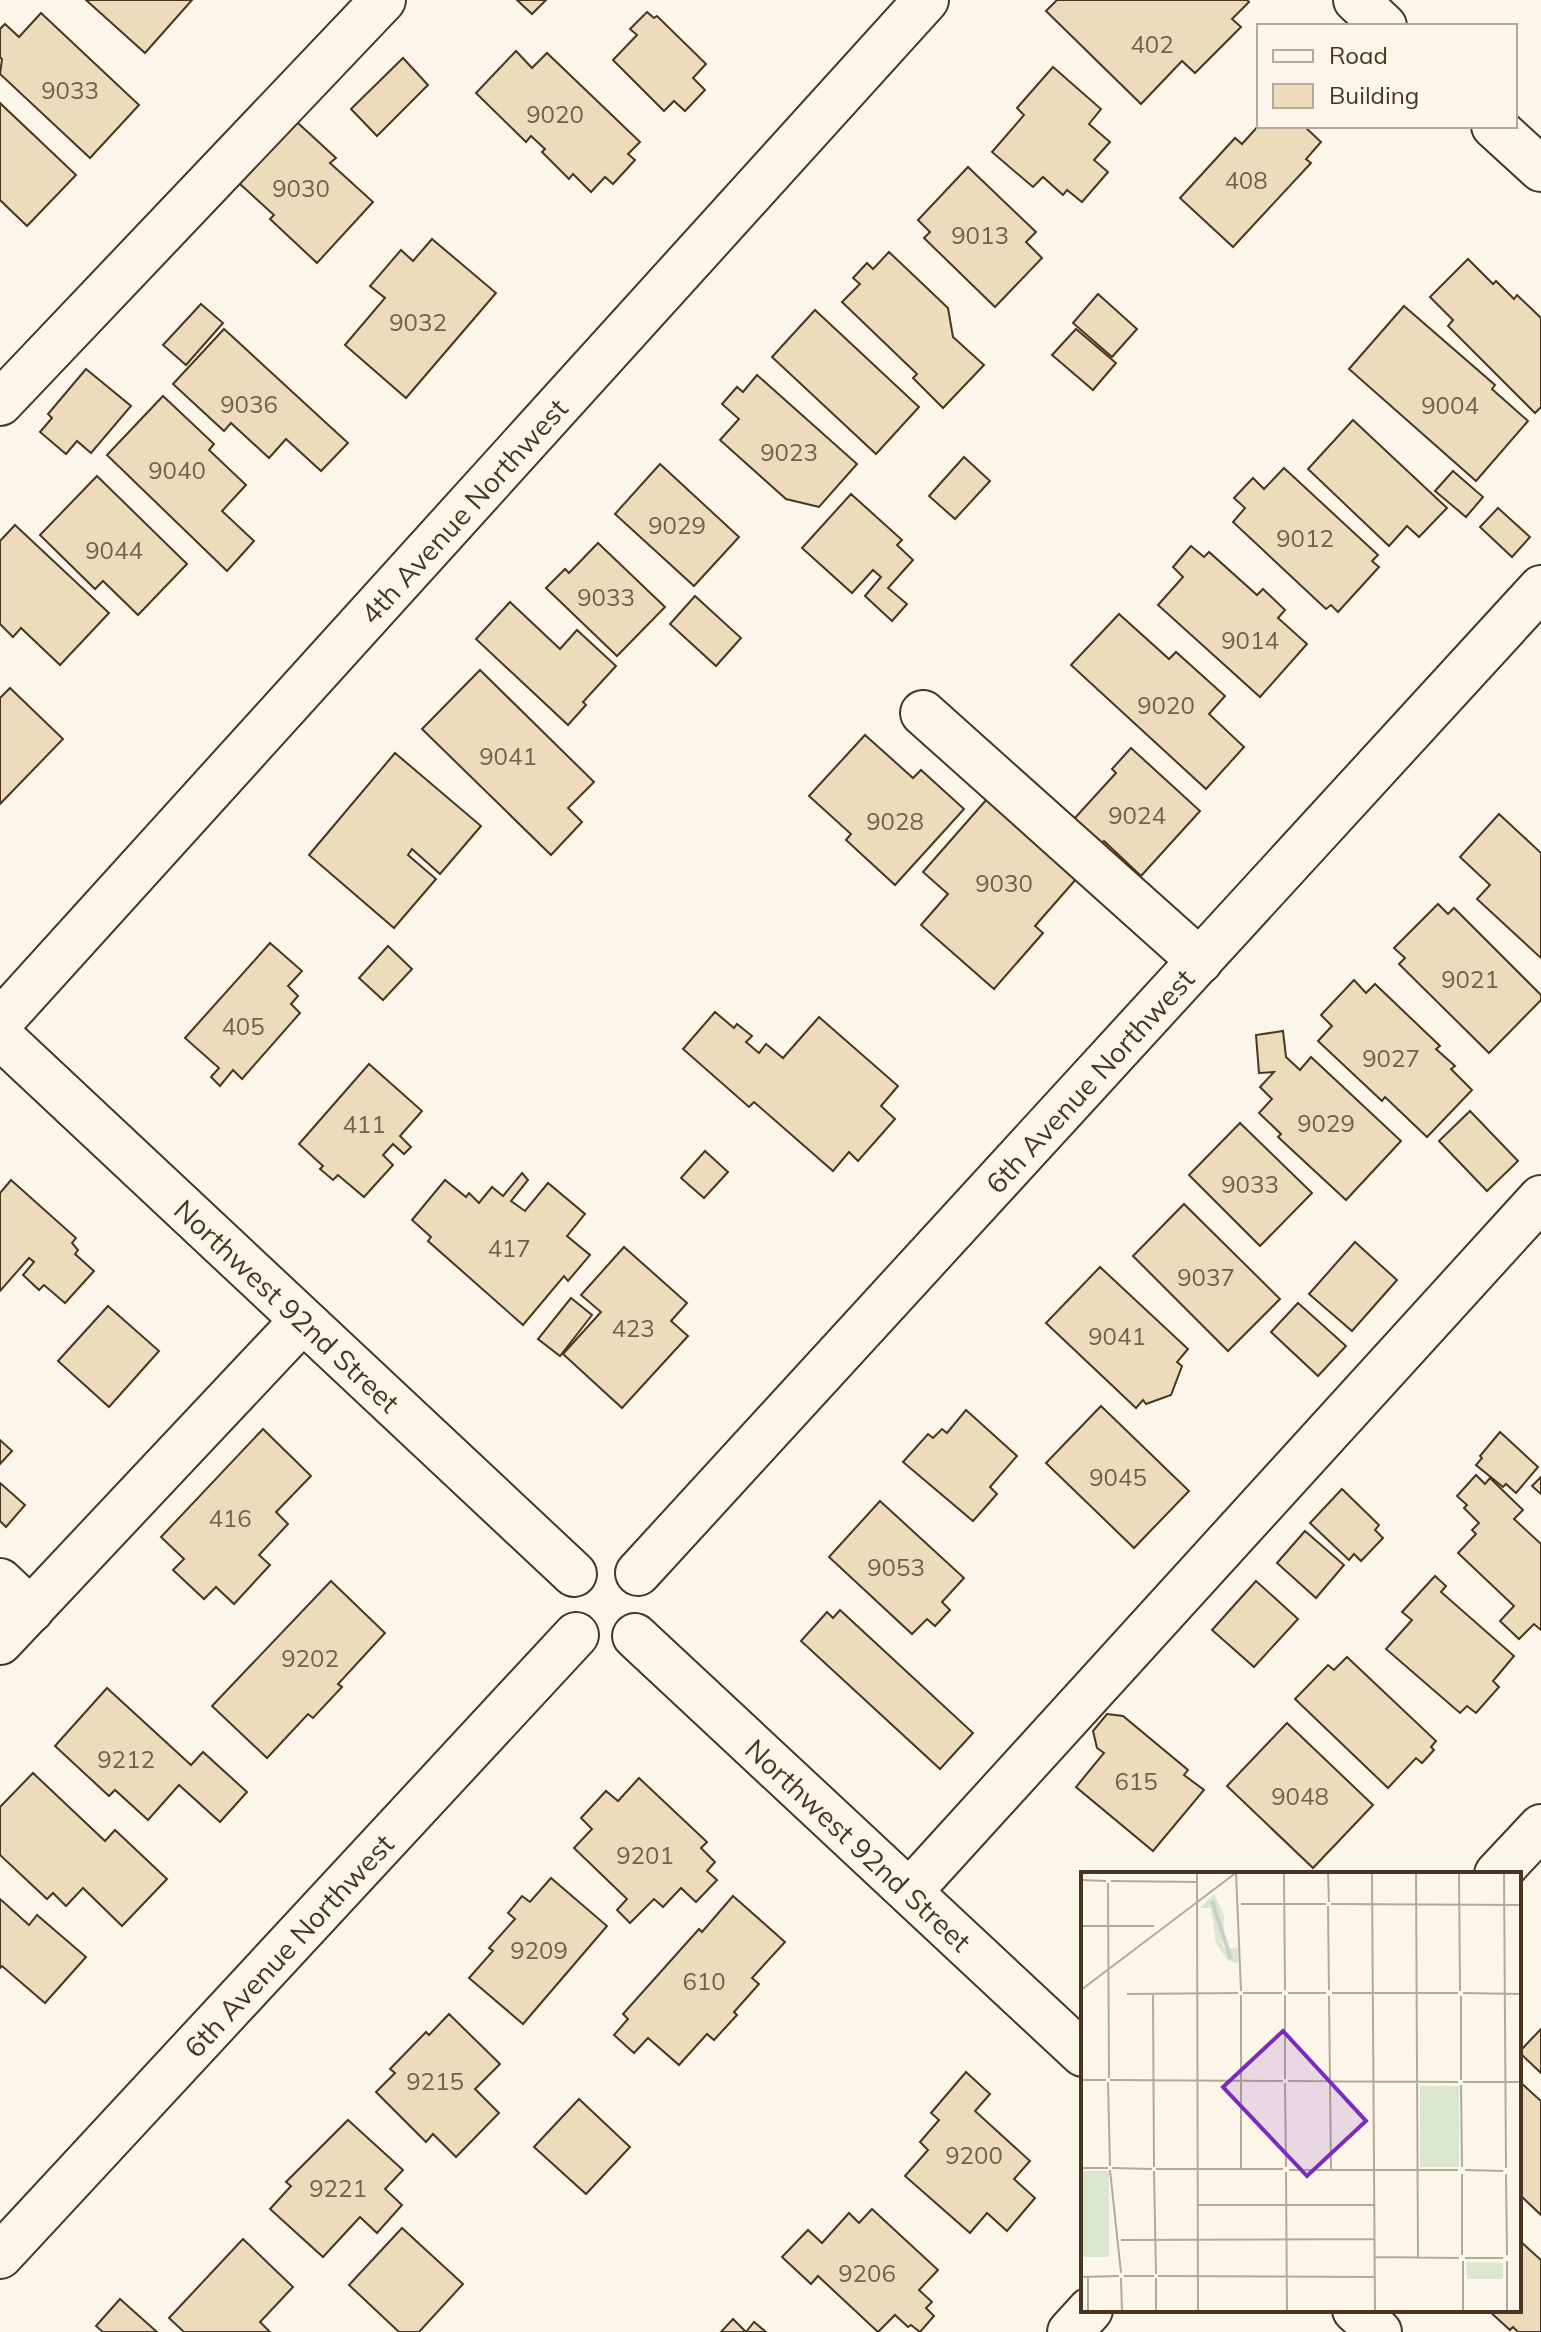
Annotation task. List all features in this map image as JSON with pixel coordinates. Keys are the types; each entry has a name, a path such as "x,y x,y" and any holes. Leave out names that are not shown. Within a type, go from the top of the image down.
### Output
{"street":[{"path":"0,403 383,0"},
{"name":"4th Avenue Northwest","path":"0,1022 926,0"},
{"path":"1356,0 1382,24"},
{"path":"1496,128 1541,169"},
{"name":"6th Avenue Northwest","path":"638,1573 1541,588"},
{"path":"923,713 1200,961"},
{"name":"Northwest 92nd Street","path":"0,1036 574,1574"},
{"path":"910,1891 1541,1198"},
{"path":"0,1642 15,1595 302,1321"},
{"path":"605,1559 620,1561 638,1573 650,1592 651,1608 647,1622 635,1636 627,1643 598,1647 576,1635 562,1607 564,1593 574,1574 591,1562 605,1559"},
{"name":"6th Avenue Northwest","path":"0,2256 576,1635"},
{"name":"Northwest 92nd Street","path":"635,1636 1081,2052"},
{"path":"1499,1872 1541,1827"},
{"path":"1070,2332 1088,2312"},
{"path":"1357,2312 1379,2332"}],"building":[{"path":"86,0 192,0 145,53"},
{"path":"517,0 546,0 532,14"},
{"path":"1057,0 1249,2 1232,19 1241,27 1195,73 1182,61 1141,104 1046,11"},
{"path":"647,12 654,18 657,16 706,64 693,78 705,90 685,111 674,101 664,111 613,60 637,35 630,29"},
{"path":"41,13 139,105 90,158 0,74 0,29 5,24 19,37"},
{"path":"516,51 532,68 547,53 640,142 628,154 635,160 613,184 605,177 591,192 573,174 569,179 531,136 526,142 476,93"},
{"path":"403,58 428,85 377,136 351,109"},
{"path":"1053,67 1101,109 1089,124 1110,142 1094,160 1108,172 1082,202 1067,190 1063,195 1043,177 1033,187 992,152 1024,115 1017,108"},
{"path":"0,103 76,175 27,226 0,200"},
{"path":"286,112 336,158 330,163 373,202 317,263 270,219 274,215 229,174"},
{"path":"1257,127 1306,128 1321,142 1306,159 1311,163 1233,247 1180,198 1235,138 1242,144"},
{"path":"968,167 1036,232 1026,242 1042,258 995,307 924,238 930,232 918,220"},
{"path":"432,239 496,293 406,398 345,345 385,298 370,286 401,250 413,261"},
{"path":"889,252 948,308 953,337 984,365 943,408 913,378 917,374 842,302 860,284 853,278 867,263 873,269"},
{"path":"1468,259 1493,284 1496,281 1514,299 1517,295 1541,318 1541,407 1535,413 1448,326 1453,320 1430,297"},
{"path":"1098,294 1137,329 1112,357 1073,323"},
{"path":"201,304 223,323 186,365 163,345"},
{"path":"1404,306 1495,385 1492,389 1528,421 1476,481 1349,369"},
{"path":"815,310 919,407 876,454 772,357"},
{"path":"224,329 348,443 321,471 286,439 269,458 231,423 224,431 173,384"},
{"path":"1076,329 1116,363 1093,390 1052,355"},
{"path":"86,369 131,406 91,453 77,441 66,454 40,432 52,418 48,414"},
{"path":"757,375 857,464 819,507 786,499 720,440 739,419 722,404 737,387 743,392"},
{"path":"163,396 214,444 209,450 246,485 222,511 254,541 227,571 107,455"},
{"path":"1353,420 1447,508 1419,537 1407,526 1389,546 1308,469"},
{"path":"964,457 990,481 955,519 929,496"},
{"path":"660,464 739,537 694,586 615,514"},
{"path":"1284,468 1378,555 1372,561 1379,567 1338,612 1331,605 1326,609 1233,522 1245,508 1234,498 1253,478 1264,489"},
{"path":"1453,471 1483,497 1466,517 1435,491"},
{"path":"97,476 187,564 138,615 103,581 95,589 40,535"},
{"path":"851,494 902,540 897,545 913,560 888,588 907,604 892,621 865,596 881,577 873,570 852,593 802,548"},
{"path":"1498,508 1530,537 1512,557 1480,527"},
{"path":"15,525 109,613 60,665 21,628 13,637 0,624 0,541"},
{"path":"598,543 665,607 617,656 546,588 565,569 569,573"},
{"path":"1191,546 1204,557 1209,552 1257,595 1263,589 1285,610 1278,618 1307,644 1260,697 1158,605 1183,577 1173,567"},
{"path":"695,596 741,638 716,666 670,624"},
{"path":"510,602 560,649 577,630 616,666 583,702 586,705 568,725 476,639"},
{"path":"1119,614 1169,659 1176,652 1225,696 1209,714 1244,747 1206,789 1071,665"},
{"path":"480,670 594,782 568,808 582,822 551,855 422,729"},
{"path":"10,688 63,739 0,804 0,698"},
{"path":"865,735 913,778 921,770 964,809 895,885 846,840 851,834 809,796"},
{"path":"1131,748 1200,811 1141,876 1104,841 1101,843 1074,819 1116,773 1112,769"},
{"path":"395,753 481,826 440,874 412,849 408,855 436,879 394,928 309,855"},
{"path":"994,791 1084,870 1035,926 1043,933 994,989 921,925 948,894 923,872"},
{"path":"1499,814 1541,853 1541,958 1477,899 1490,885 1460,857"},
{"path":"1438,904 1448,914 1454,908 1541,995 1541,1000 1489,1053 1399,964 1405,958 1394,948"},
{"path":"270,943 302,971 288,986 298,996 291,1004 300,1013 242,1079 233,1070 220,1086 211,1077 219,1068 185,1038"},
{"path":"388,946 412,969 383,1000 359,978"},
{"path":"1354,980 1366,993 1375,984 1440,1046 1436,1049 1455,1066 1451,1069 1472,1090 1427,1137 1385,1097 1382,1101 1318,1041 1332,1026 1321,1015"},
{"path":"715,1012 734,1028 737,1024 752,1036 746,1042 759,1053 766,1044 783,1058 819,1017 898,1086 881,1106 895,1119 858,1161 849,1152 833,1171 754,1102 749,1107 683,1049"},
{"path":"1283,1031 1286,1057 1300,1070 1311,1057 1401,1141 1346,1200 1278,1137 1281,1134 1259,1113 1272,1099 1260,1087 1274,1072 1259,1073 1256,1035"},
{"path":"369,1064 422,1111 400,1136 411,1147 404,1154 393,1144 383,1155 393,1165 364,1197 338,1175 333,1180 299,1144"},
{"path":"1470,1111 1518,1161 1487,1191 1439,1141"},
{"path":"1240,1123 1312,1193 1260,1246 1189,1175"},
{"path":"705,1151 728,1172 704,1198 681,1178"},
{"path":"522,1173 528,1180 511,1201 525,1211 548,1183 585,1214 567,1236 590,1255 568,1281 564,1276 523,1325 428,1241 431,1237 412,1220 445,1180 466,1197 469,1193 479,1203 492,1187 503,1196"},
{"path":"11,1180 76,1238 72,1243 78,1250 75,1254 94,1271 65,1303 44,1285 39,1290 23,1275 34,1262 29,1258 0,1291 0,1193"},
{"path":"1184,1204 1280,1299 1228,1351 1133,1256"},
{"path":"1355,1242 1397,1280 1352,1331 1309,1294"},
{"path":"624,1247 687,1303 671,1321 688,1336 622,1408 563,1354 601,1312 581,1295"},
{"path":"1100,1267 1188,1349 1177,1362 1182,1366 1171,1395 1146,1404 1143,1400 1136,1408 1046,1323"},
{"path":"571,1298 592,1315 560,1356 538,1339"},
{"path":"1298,1303 1346,1346 1318,1376 1271,1332"},
{"path":"108,1306 159,1351 109,1407 58,1361"},
{"path":"1101,1406 1189,1491 1134,1548 1046,1463"},
{"path":"966,1410 1017,1456 990,1487 997,1494 973,1521 903,1462 928,1434 933,1438 942,1429 947,1433"},
{"path":"263,1429 311,1476 276,1512 288,1524 259,1555 270,1565 234,1604 216,1587 204,1599 173,1570 184,1559 161,1537"},
{"path":"1500,1432 1538,1467 1516,1493 1506,1484 1503,1487 1476,1465"},
{"path":"0,1440 12,1451 0,1464"},
{"path":"1476,1475 1485,1484 1490,1478 1523,1510 1514,1519 1541,1544 1541,1630 1534,1624 1519,1639 1500,1621 1514,1606 1458,1553 1476,1534 1472,1530 1479,1523 1457,1496"},
{"path":"1541,1477 1541,1494 1532,1486"},
{"path":"0,1483 25,1505 6,1527 0,1521"},
{"path":"1342,1489 1379,1525 1375,1530 1383,1538 1361,1561 1354,1554 1349,1560 1310,1523"},
{"path":"880,1501 964,1578 942,1602 950,1610 935,1626 927,1619 912,1634 829,1557"},
{"path":"1305,1531 1344,1565 1316,1598 1277,1563"},
{"path":"1435,1576 1446,1586 1441,1592 1514,1656 1493,1681 1499,1687 1476,1713 1467,1706 1460,1713 1386,1649 1412,1620 1402,1612"},
{"path":"331,1581 385,1633 338,1684 342,1687 313,1718 308,1714 267,1758 212,1706"},
{"path":"1256,1581 1298,1619 1254,1667 1212,1630"},
{"path":"840,1610 973,1733 940,1769 801,1641 827,1612 833,1618"},
{"path":"1347,1657 1436,1741 1431,1747 1434,1750 1422,1763 1416,1758 1388,1788 1295,1699 1328,1665 1334,1670"},
{"path":"107,1688 191,1765 203,1752 247,1792 220,1822 179,1785 148,1820 115,1790 109,1796 55,1746"},
{"path":"1107,1714 1123,1716 1188,1770 1184,1775 1204,1790 1153,1851 1076,1787 1104,1753 1097,1748 1093,1731"},
{"path":"1287,1723 1373,1805 1313,1868 1227,1786"},
{"path":"33,1773 105,1841 115,1830 167,1879 122,1926 83,1888 66,1906 53,1893 47,1899 0,1855 0,1807"},
{"path":"639,1778 707,1842 701,1848 715,1862 707,1871 717,1880 696,1902 681,1888 663,1907 654,1899 630,1923 617,1910 627,1899 574,1848 592,1829 581,1818 606,1791 618,1801"},
{"path":"551,1878 607,1926 523,2024 469,1978 493,1951 489,1948 515,1919 508,1913 522,1896 530,1902"},
{"path":"733,1896 785,1942 752,1978 759,1984 714,2040 707,2034 679,2065 648,2038 634,2053 614,2035 628,2019 623,2014"},
{"path":"0,1899 29,1925 37,1915 86,1957 45,2003 2,1966 0,1968"},
{"path":"449,2014 500,2064 475,2089 499,2113 456,2157 433,2134 426,2142 376,2092 395,2073 390,2069 426,2032 429,2035"},
{"path":"1541,2029 1541,2073 1521,2054 1521,2050"},
{"path":"966,2072 990,2094 975,2111 1030,2161 1014,2179 1035,2198 1007,2231 987,2213 970,2233 905,2176 928,2150 920,2142 939,2120 931,2113"},
{"path":"1521,2083 1541,2101 1541,2215 1521,2196"},
{"path":"579,2099 630,2147 586,2194 534,2147"},
{"path":"348,2120 403,2170 385,2189 402,2205 377,2233 360,2217 323,2257 270,2209 291,2186 286,2182"},
{"path":"872,2209 938,2270 919,2290 932,2302 926,2308 934,2316 920,2332 911,2325 908,2327 895,2315 878,2332 818,2276 811,2284 782,2257 808,2230 822,2243 849,2213 859,2223"},
{"path":"402,2228 463,2284 419,2332 399,2332 349,2285"},
{"path":"243,2239 293,2287 260,2322 270,2332 184,2332 169,2318"},
{"path":"1521,2242 1541,2260 1541,2332 1518,2332 1513,2327 1510,2330 1490,2312 1521,2312"},
{"path":"120,2299 157,2332 103,2332 96,2326"},
{"path":"733,2319 746,2332 721,2332"},
{"path":"754,2322 766,2332 746,2332"}]}
